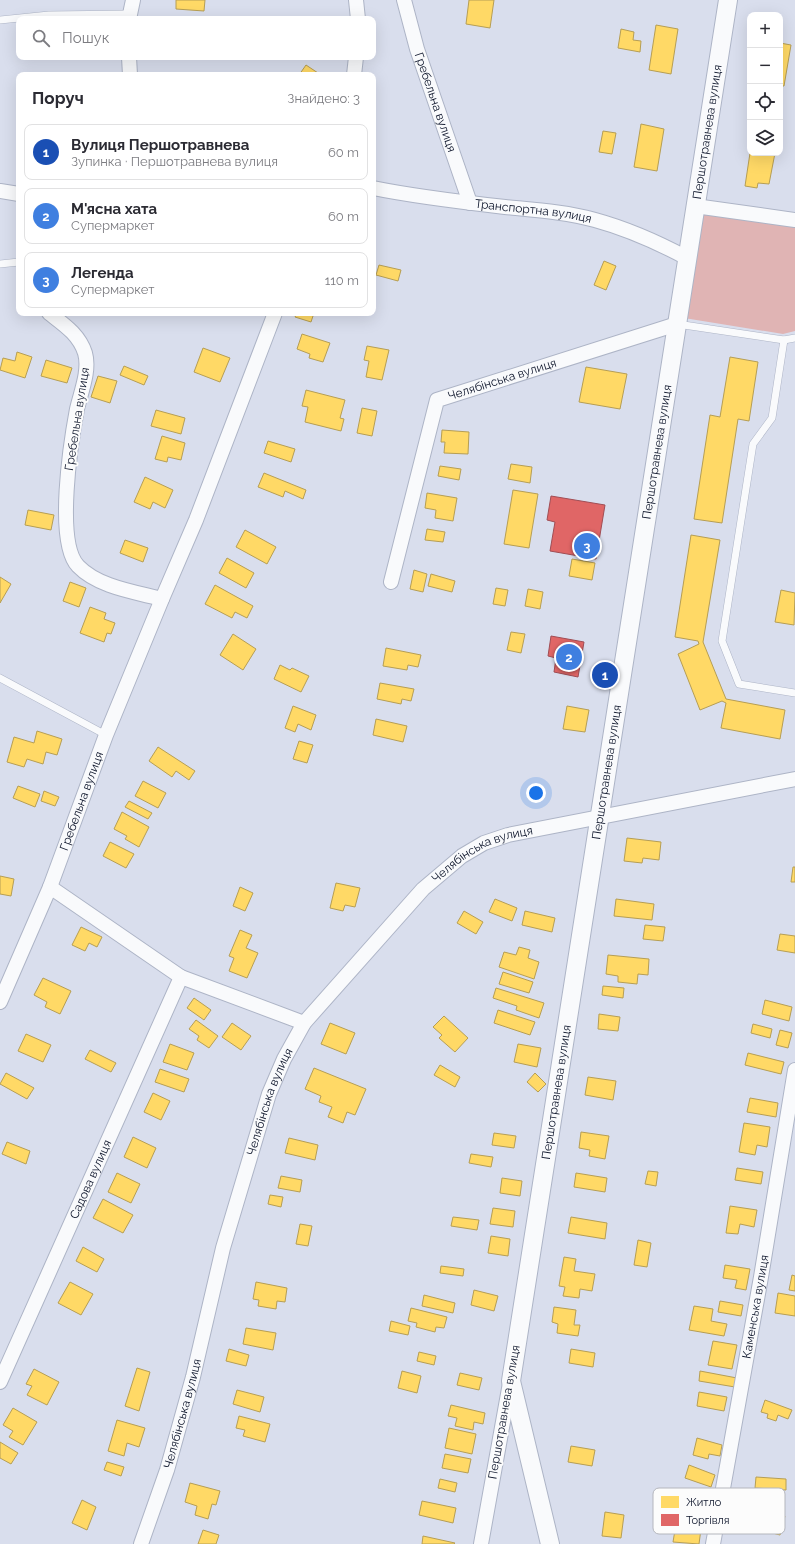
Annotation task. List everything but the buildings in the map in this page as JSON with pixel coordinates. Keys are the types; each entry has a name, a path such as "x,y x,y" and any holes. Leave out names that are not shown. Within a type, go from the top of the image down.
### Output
{"street":[{"path":"129,16 133,0"},
{"path":"356,0 358,16"},
{"name":"Гребельна вулиця","path":"404,0 417,49 470,203"},
{"name":"Першотравнева вулиця","path":"481,1544 510,1381 728,0"},
{"path":"129,60 130,72"},
{"path":"354,72 356,60"},
{"name":"Транспортна вулиця","path":"376,189 428,199 560,213 594,219 633,232 687,258"},
{"path":"0,191 16,194"},
{"path":"696,206 795,220"},
{"name":"Гребельна вулиця","path":"53,316 77,336 85,353 86,370 70,448 67,487 70,553 77,565 88,575 110,584 162,599"},
{"name":"Гребельна вулиця","path":"0,1002 50,887 106,735 196,520 274,316"},
{"name":"Челябінська вулиця","path":"391,582 437,400 677,324"},
{"name":"Челябінська вулиця","path":"141,1544 173,1449 193,1377 223,1248 267,1101 284,1059 304,1023 423,888 462,856 484,843 508,835 795,779"},
{"path":"50,887 181,977 304,1023"},
{"name":"Садова вулиця","path":"0,1382 181,977"},
{"name":"Каменська вулиця","path":"723,1488 761,1277 795,1070"},
{"path":"510,1381 550,1544"},
{"name":"Каменська вулиця","path":"713,1544 715,1534"}],"lane":[{"path":"39,16 129,16"},
{"path":"0,20 16,18"},
{"path":"0,264 16,262"},
{"path":"677,324 784,340 795,338"},
{"path":"784,340 772,418 753,444 722,641 739,684 795,693"},
{"path":"0,678 106,735"}],"shaded area":[{"path":"700,214 795,227 795,331 783,334 684,318"}],"place":[{"name":"Легенда","path":"587,546"},
{"name":"М'ясна хата","path":"569,657"},
{"name":"Вулиця Першотравнева","path":"605,675"}]}
